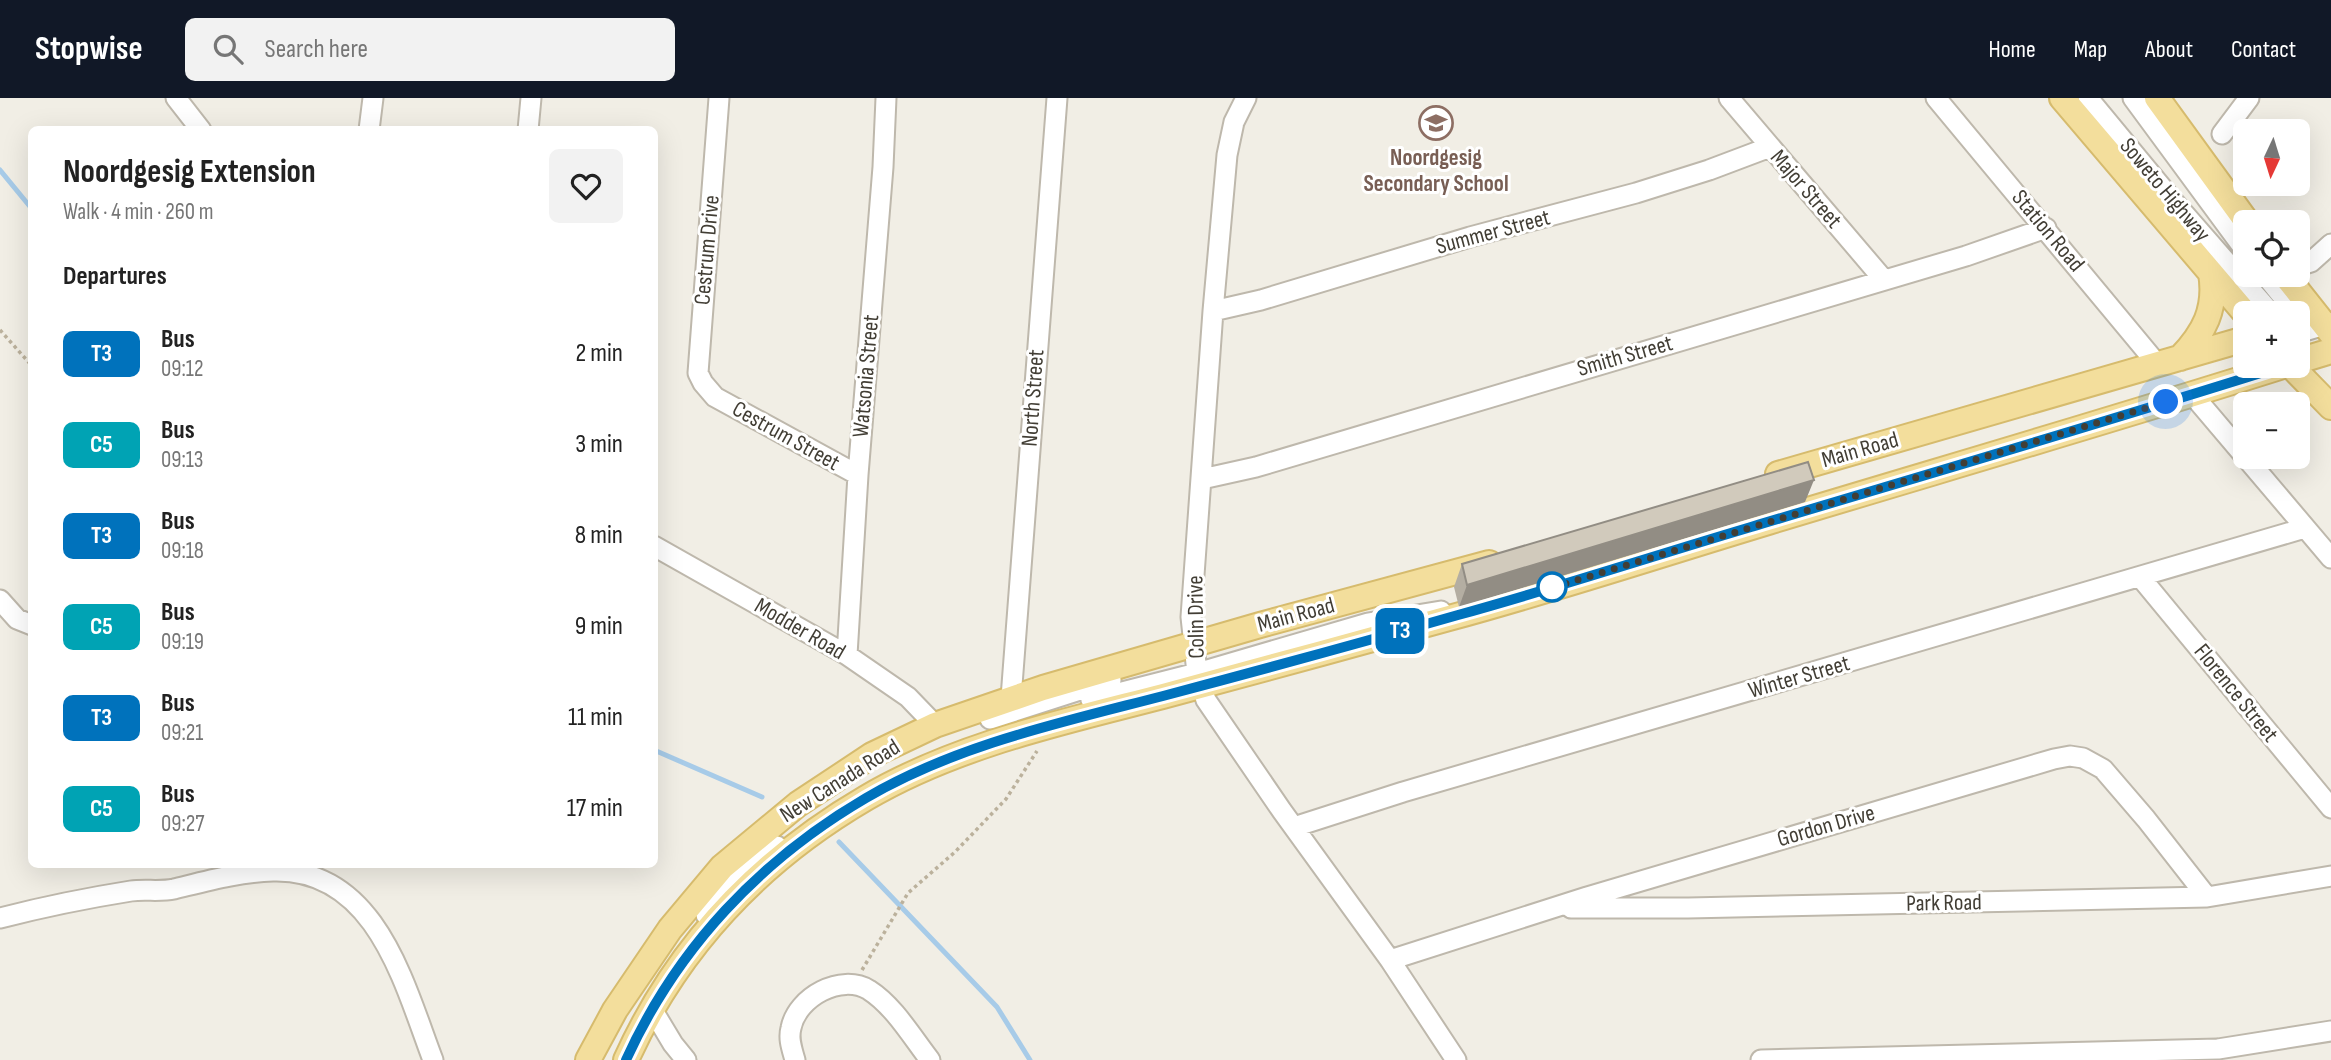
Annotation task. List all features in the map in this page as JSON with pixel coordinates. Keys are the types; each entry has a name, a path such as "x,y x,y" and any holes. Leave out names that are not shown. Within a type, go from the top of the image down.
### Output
{"main road":[{"name":"Soweto Highway","path":"2062,98 2235,301"},
{"name":"Soweto Highway","path":"2157,98 2238,210"},
{"path":"2169,362 2196,341 2208,320 2213,297 2211,273"},
{"path":"2292,287 2315,324"},
{"name":"Main Road","path":"1758,485 2233,343"},
{"path":"2310,357 2331,351"},
{"name":"Main Road","path":"1197,664 1462,614 2244,378"},
{"path":"2303,378 2331,407"},
{"name":"Main Road","path":"1197,664 1511,561"},
{"name":"New Canada Road","path":"588,1060 615,1010 701,889 743,848 798,804 873,755 935,725 1011,698 1197,664"},
{"name":"New Canada Road","path":"626,1060 652,1009 713,922 730,902 775,861 822,825 888,785 927,767 1054,726 1197,664"}],"street":[{"path":"176,98 198,126"},
{"path":"369,126 372,98"},
{"path":"528,126 531,98"},
{"name":"Cestrum Drive","path":"715,397 703,383 697,365 719,98"},
{"name":"Watsonia Street","path":"846,655 886,98"},
{"name":"North Street","path":"1011,698 1057,98"},
{"name":"Colin Drive","path":"1246,98 1234,122 1227,155 1213,311 1192,591 1191,617 1197,664 1206,700 1390,960 1456,1060"},
{"name":"Major Street","path":"1729,98 1884,280"},
{"name":"Station Road","path":"1937,98 2046,228 2169,362"},
{"name":"Soweto Highway","path":"2088,98 2174,202 2261,301"},
{"name":"Soweto Highway","path":"2133,98 2233,234"},
{"path":"2222,134 2249,98"},
{"name":"Summer Street","path":"1213,311 1261,300 1470,237 1636,193 1709,170 1770,146"},
{"name":"Smith Street","path":"1202,479 1256,467 1966,256 2046,228"},
{"path":"2310,261 2331,244"},
{"path":"2277,287 2315,324"},
{"name":"Main Road","path":"1758,485 2233,351"},
{"name":"Main Road","path":"1197,664 1368,623 1474,603 1812,503 2233,372"},
{"path":"2192,394 2331,558"},
{"name":"Cestrum Street","path":"715,397 858,475"},
{"name":"Winter Street","path":"1294,827 1403,792 2305,528"},
{"name":"Modder Road","path":"658,548 846,655 908,697 935,725"},
{"name":"Florence Street","path":"2141,578 2331,808"},
{"path":"0,600 10,613 28,623"},
{"name":"New Canada Road","path":"601,1060 631,1003 682,927 714,889 768,840 820,802 881,764 943,734 1197,664"},
{"name":"New Canada Road","path":"613,1060 652,990 697,925 754,865 829,810 891,773 963,741 1197,664"},
{"name":"Gordon Drive","path":"1390,960 2054,758 2070,756 2084,758 2103,769 2207,897"},
{"path":"0,918 75,900 135,891 170,890 205,880 250,873 276,871 306,875 330,883 348,897 379,931 392,954 433,1060"},
{"name":"Park Road","path":"1555,908 1702,908 2207,897 2331,876"},
{"path":"795,1060 790,1039 791,1026 796,1016 816,994 834,986 854,984 867,989 882,1001 930,1060"},
{"path":"652,1009 686,1060"},
{"path":"1761,1060 2218,1049 2331,1031"}],"path":[{"path":"0,330 28,362"},
{"path":"854,984 908,893 955,852 1006,799 1054,726"}],"building":[{"path":"1808,462 1814,480 1467,585 1462,564"}],"waterway":[{"path":"0,170 28,204"},
{"path":"658,752 762,797"},
{"path":"839,842 997,1007 1030,1060"}],"bus line":[{"name":"T3","path":"626,1060 636,1037 675,974 730,902 775,861 822,825 888,785 927,767 1009,738 1462,614 2244,378"}],"place":[{"name":"Noordgesig Secondary School","path":"1436,123"}],"route":[{"path":"1552,587 1541,591 2166,402"}]}
